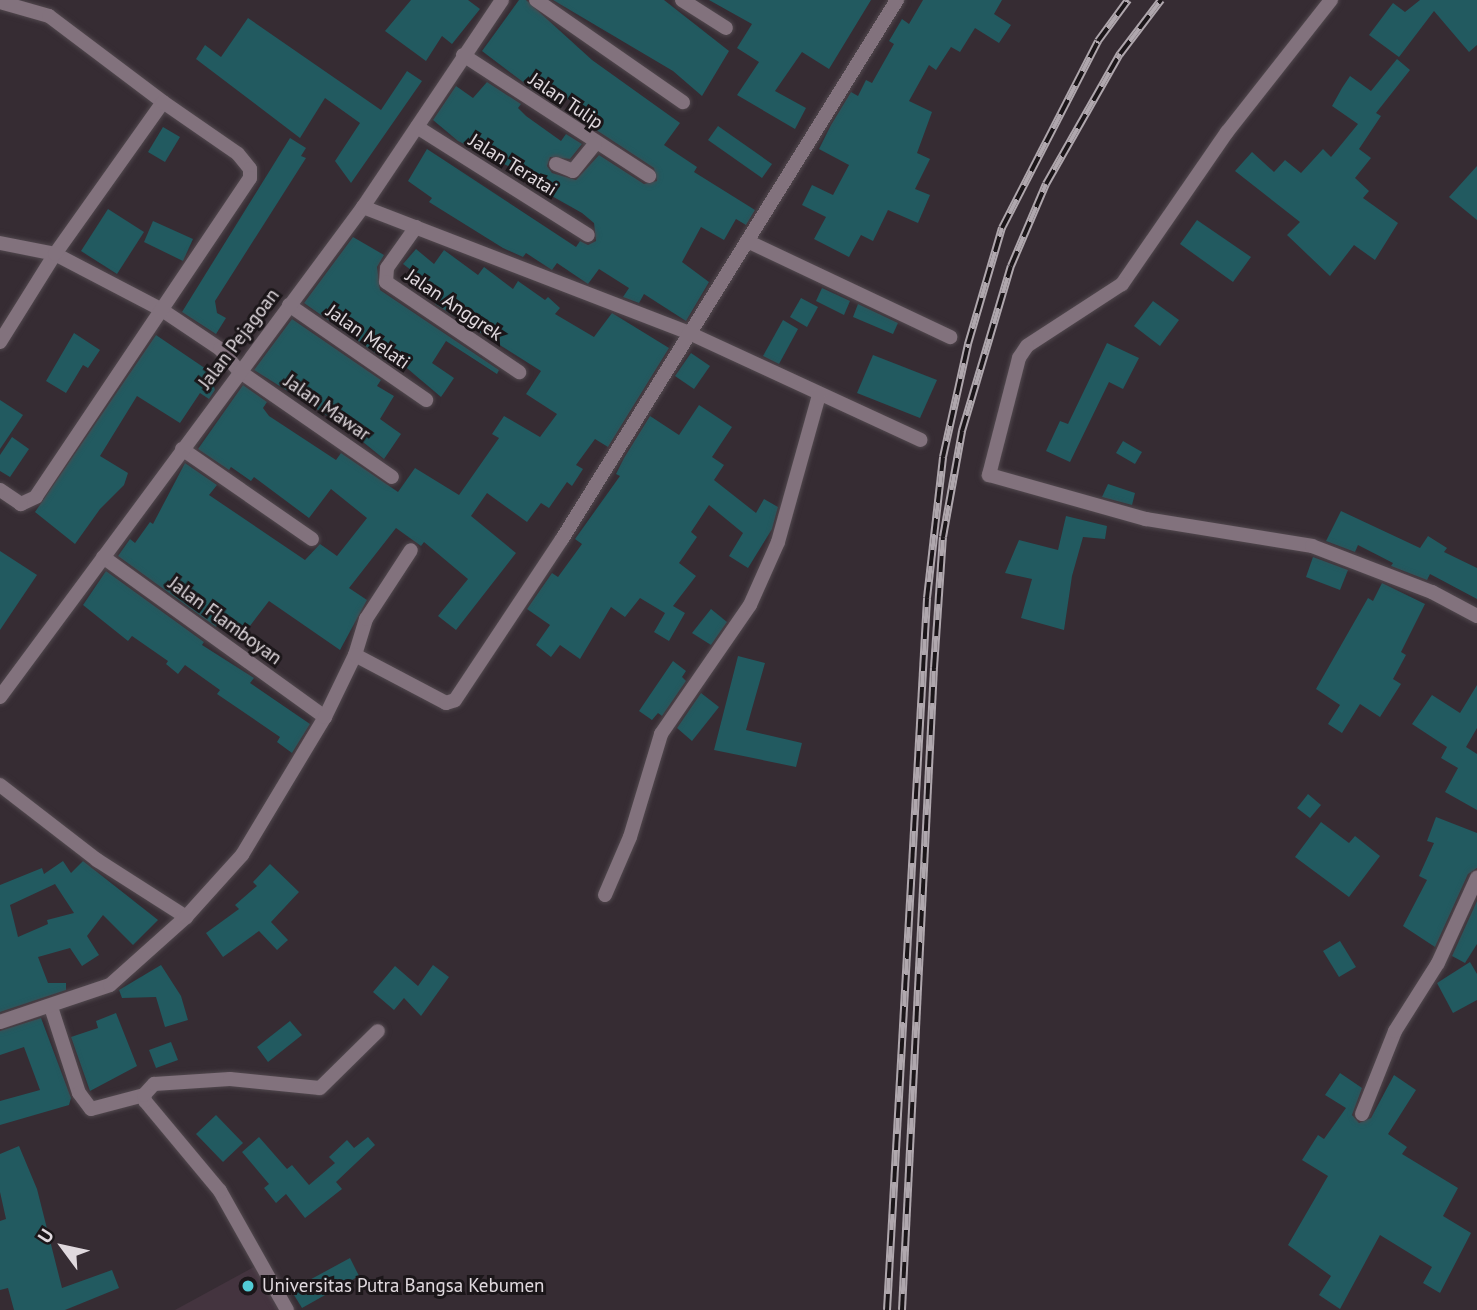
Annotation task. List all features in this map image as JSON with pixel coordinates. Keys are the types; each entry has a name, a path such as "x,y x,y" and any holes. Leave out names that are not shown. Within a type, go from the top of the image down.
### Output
{"street":[{"name":"Jalan Pejagoan","path":"0,697 239,370 363,206 502,0"},
{"path":"536,0 682,102"},
{"path":"682,0 726,28"},
{"path":"355,655 446,703 455,700 897,0"},
{"path":"1331,0 1227,132 1122,284 1027,346 1019,358 989,475 1146,519 1312,546 1432,592 1477,616"},
{"path":"0,2 49,16 163,102 238,154 250,169 250,178 36,497 21,504 0,491"},
{"name":"Jalan Tulip","path":"463,55 595,144 649,176"},
{"path":"0,342 55,254 163,102"},
{"name":"Jalan Teratai","path":"417,127 588,235"},
{"path":"556,164 573,172 595,144"},
{"path":"363,206 689,333 921,440"},
{"name":"Jalan Anggrek","path":"416,228 387,268 386,282 519,372"},
{"path":"747,241 950,337"},
{"name":"Jalan Mawar","path":"0,243 55,254 162,310 220,349 239,370 392,477"},
{"name":"Jalan Melati","path":"289,305 426,400"},
{"path":"604,895 630,838 661,734 750,605 778,542 819,395"},
{"path":"182,449 312,539"},
{"path":"0,1022 110,985 186,918 242,855 325,717 355,655 366,619 411,550"},
{"name":"Jalan Flamboyan","path":"103,557 325,717"},
{"path":"0,785 97,860 186,918"},
{"path":"1362,1114 1395,1031 1438,963 1477,878"},
{"path":"51,1007 79,1093 91,1109 144,1095 154,1084 230,1079 320,1088 378,1031"},
{"path":"144,1095 145,1101 220,1191 287,1310"}],"shaded area":[{"name":"Universitas Putra Bangsa Kebumen","path":"263,1262 290,1310 175,1310"}],"building":[{"path":"411,0 468,0 480,9 452,44 442,36 426,61 385,31"},
{"path":"519,0 526,0 592,60 680,123 664,145 697,167 694,172 755,210 746,225 736,219 724,240 701,227 682,262 709,282 686,321 644,294 639,303 623,297 629,288 599,269 588,284 557,263 552,270 526,253 523,257 503,248 429,202 432,198 408,181 427,149 576,247 580,241 588,245 596,241 594,223 582,213 527,182 508,166 458,141 433,120 456,86 473,98 487,82 521,104 518,108 526,116 561,141 566,134 582,144 570,159 550,157 547,166 552,173 576,180 599,155 644,184 657,181 654,168 578,118 583,110 573,102 536,82 531,88 482,51"},
{"path":"553,0 664,0 729,51 702,96 673,71"},
{"path":"709,0 871,0 829,69 802,52 775,91 806,108 795,129 737,95 759,62 737,48 752,24"},
{"path":"923,0 1002,0 994,14 1011,25 999,43 975,28 960,52 951,47 936,70 929,65 909,101 932,112 917,153 930,159 915,189 930,195 918,223 888,210 873,241 861,235 849,257 814,239 826,217 802,205 812,185 833,195 849,165 819,149 851,92 858,96 866,80 872,83 894,44 889,41 902,19 909,24"},
{"path":"1420,0 1477,0 1477,45 1469,52 1434,11 1399,57 1369,35 1393,3 1405,12"},
{"path":"248,18 381,110 407,71 422,81 351,183 335,161 360,123 325,98 300,138 196,59 205,45 221,57"},
{"path":"1397,59 1410,70 1376,113 1381,116 1359,149 1371,158 1355,178 1369,191 1363,198 1398,223 1375,260 1354,245 1330,276 1287,235 1300,222 1235,171 1252,152 1274,172 1285,160 1301,173 1323,149 1331,157 1358,124 1332,106 1350,76 1371,91"},
{"path":"718,126 772,164 762,178 708,140"},
{"path":"163,127 180,137 165,162 148,152"},
{"path":"290,138 306,148 301,156 306,158 215,301 217,313 226,318 216,334 182,312"},
{"path":"1477,166 1477,220 1449,197"},
{"path":"108,209 144,232 117,274 81,251"},
{"path":"1197,220 1251,257 1233,282 1180,244"},
{"path":"153,221 193,239 183,261 144,242"},
{"path":"353,237 384,255 377,267 380,290 499,370 497,374 446,341 432,363 454,378 441,397 395,358 391,364 304,303"},
{"path":"416,249 434,264 444,250 478,275 484,267 513,289 518,281 545,300 548,297 560,308 555,314 594,337 612,313 669,348 608,447 595,439 576,465 583,469 572,486 567,482 549,508 541,503 527,522 487,493 471,516 516,553 456,630 438,616 468,579 424,542 421,546 396,528 349,588 367,600 340,650 269,601 243,635 222,619 216,627 118,556 130,539 135,543 150,522 153,524 185,463 217,485 209,495 305,560 320,544 337,556 367,518 331,489 309,518 254,477 251,481 231,467 229,470 198,449 243,385 267,402 263,408 269,416 336,460 341,453 398,492 415,468 459,495 499,438 492,434 504,416 540,437 557,414 526,394 541,371 435,304 443,294 403,264"},
{"path":"822,288 850,301 844,315 816,301"},
{"path":"801,298 818,307 807,327 790,317"},
{"path":"1153,301 1179,320 1160,346 1134,326"},
{"path":"858,304 898,323 893,334 853,317"},
{"path":"292,319 381,380 377,386 394,396 380,419 401,434 384,459 342,425 254,370"},
{"path":"783,320 798,329 779,364 763,356"},
{"path":"74,333 100,350 88,368 83,365 66,393 46,381"},
{"path":"156,335 209,371 215,390 209,399 200,393 180,423 137,396 100,456 128,473 124,485 100,509 75,544 35,512"},
{"path":"1107,343 1139,358 1123,389 1109,382 1070,462 1046,451 1060,421 1068,424"},
{"path":"691,353 710,366 694,389 675,376"},
{"path":"873,355 937,380 920,418 857,393"},
{"path":"0,400 23,415 0,449"},
{"path":"699,405 732,427 712,457 724,465 714,480 756,513 764,499 778,507 772,529 748,568 729,556 743,533 709,505 691,532 697,537 679,563 696,576 673,606 685,613 669,641 654,632 665,613 640,598 625,617 611,607 580,659 560,645 551,657 536,645 550,625 527,609 552,573 558,577 582,544 575,539 620,476 616,474 650,416 679,435"},
{"path":"12,437 29,449 10,477 0,471 0,455"},
{"path":"1123,441 1142,452 1135,464 1116,453"},
{"path":"1108,484 1135,493 1132,505 1102,497"},
{"path":"1341,511 1420,548 1428,536 1447,548 1444,552 1477,568 1477,599 1430,574 1427,580 1391,566 1393,563 1358,545 1355,552 1326,541"},
{"path":"1066,516 1107,526 1105,539 1083,537 1072,576 1064,630 1021,618 1032,579 1005,573 1019,540 1058,550"},
{"path":"0,551 37,575 0,630"},
{"path":"1313,557 1348,570 1340,590 1306,577"},
{"path":"106,571 204,642 202,645 254,678 250,683 310,724 292,753 277,742 280,737 217,694 220,690 185,665 178,674 166,664 168,661 132,636 128,641 83,605"},
{"path":"1382,583 1425,604 1401,652 1406,655 1393,679 1401,684 1380,717 1360,704 1342,733 1328,724 1340,705 1316,689 1368,598 1373,601"},
{"path":"711,609 727,622 711,645 692,633"},
{"path":"738,656 765,663 746,730 802,743 796,767 714,750"},
{"path":"673,661 686,671 682,677 686,681 662,716 658,713 652,720 639,711"},
{"path":"1477,685 1477,728 1466,747 1477,754 1477,810 1445,792 1458,768 1441,758 1447,747 1412,724 1432,695 1460,713"},
{"path":"701,693 719,707 692,741 677,728"},
{"path":"1308,794 1321,805 1310,818 1297,808"},
{"path":"1436,817 1477,833 1477,868 1468,874 1435,947 1403,926 1427,880 1419,876 1434,843 1427,841"},
{"path":"1321,822 1349,843 1355,836 1380,856 1349,897 1295,857"},
{"path":"63,861 71,873 83,861 158,920 133,945 103,915 87,936 99,955 82,966 70,948 38,957 48,983 66,983 66,990 0,1012 0,885 42,868 44,874","holes":["55,884 74,913 47,920 48,924 18,937 10,905"]},
{"path":"270,864 299,892 271,922 288,940 277,950 259,931 223,957 206,933 239,909 235,905 257,886 253,882"},
{"path":"1477,901 1477,944 1465,963 1452,956"},
{"path":"1340,941 1356,967 1339,977 1323,951"},
{"path":"1470,962 1477,974 1477,1000 1453,1013 1437,983"},
{"path":"161,965 181,996 188,1020 165,1027 156,997 122,998 119,990"},
{"path":"433,965 449,977 421,1016 404,998 394,1010 373,992 395,966 418,986"},
{"path":"116,1013 137,1066 90,1091 71,1037 98,1028 96,1021"},
{"path":"41,1018 71,1098 69,1105 0,1125 0,1101 40,1090 24,1047 0,1055 0,1031"},
{"path":"290,1021 302,1035 268,1062 257,1047"},
{"path":"171,1042 178,1060 156,1068 149,1050"},
{"path":"1340,1073 1362,1088 1352,1115 1359,1123 1371,1118 1394,1075 1416,1090 1388,1134 1407,1147 1402,1154 1458,1188 1443,1216 1471,1233 1440,1293 1423,1283 1432,1267 1380,1235 1340,1309 1319,1295 1331,1276 1288,1245 1328,1176 1302,1160 1318,1135 1324,1139 1346,1108 1325,1095"},
{"path":"216,1115 243,1143 223,1162 196,1134"},
{"path":"259,1137 287,1169 292,1165 309,1185 335,1163 329,1157 347,1140 354,1148 368,1137 375,1145 336,1182 342,1189 305,1218 286,1194 276,1203 264,1188 269,1184 242,1152"},
{"path":"19,1146 37,1189 62,1288 112,1270 119,1288 65,1310 14,1310 8,1288 0,1290 0,1221 6,1219 0,1192 0,1154"},
{"path":"350,1258 359,1276 302,1308 291,1290"}],"railway":[{"path":"887,1310 927,598 943,457 968,344 1002,228 1098,41 1128,0"},
{"path":"902,1310 934,668 943,537 962,431 1011,266 1046,184 1120,54 1161,0"}],"place":[{"name":"Universitas Putra Bangsa Kebumen","path":"248,1286"}]}
